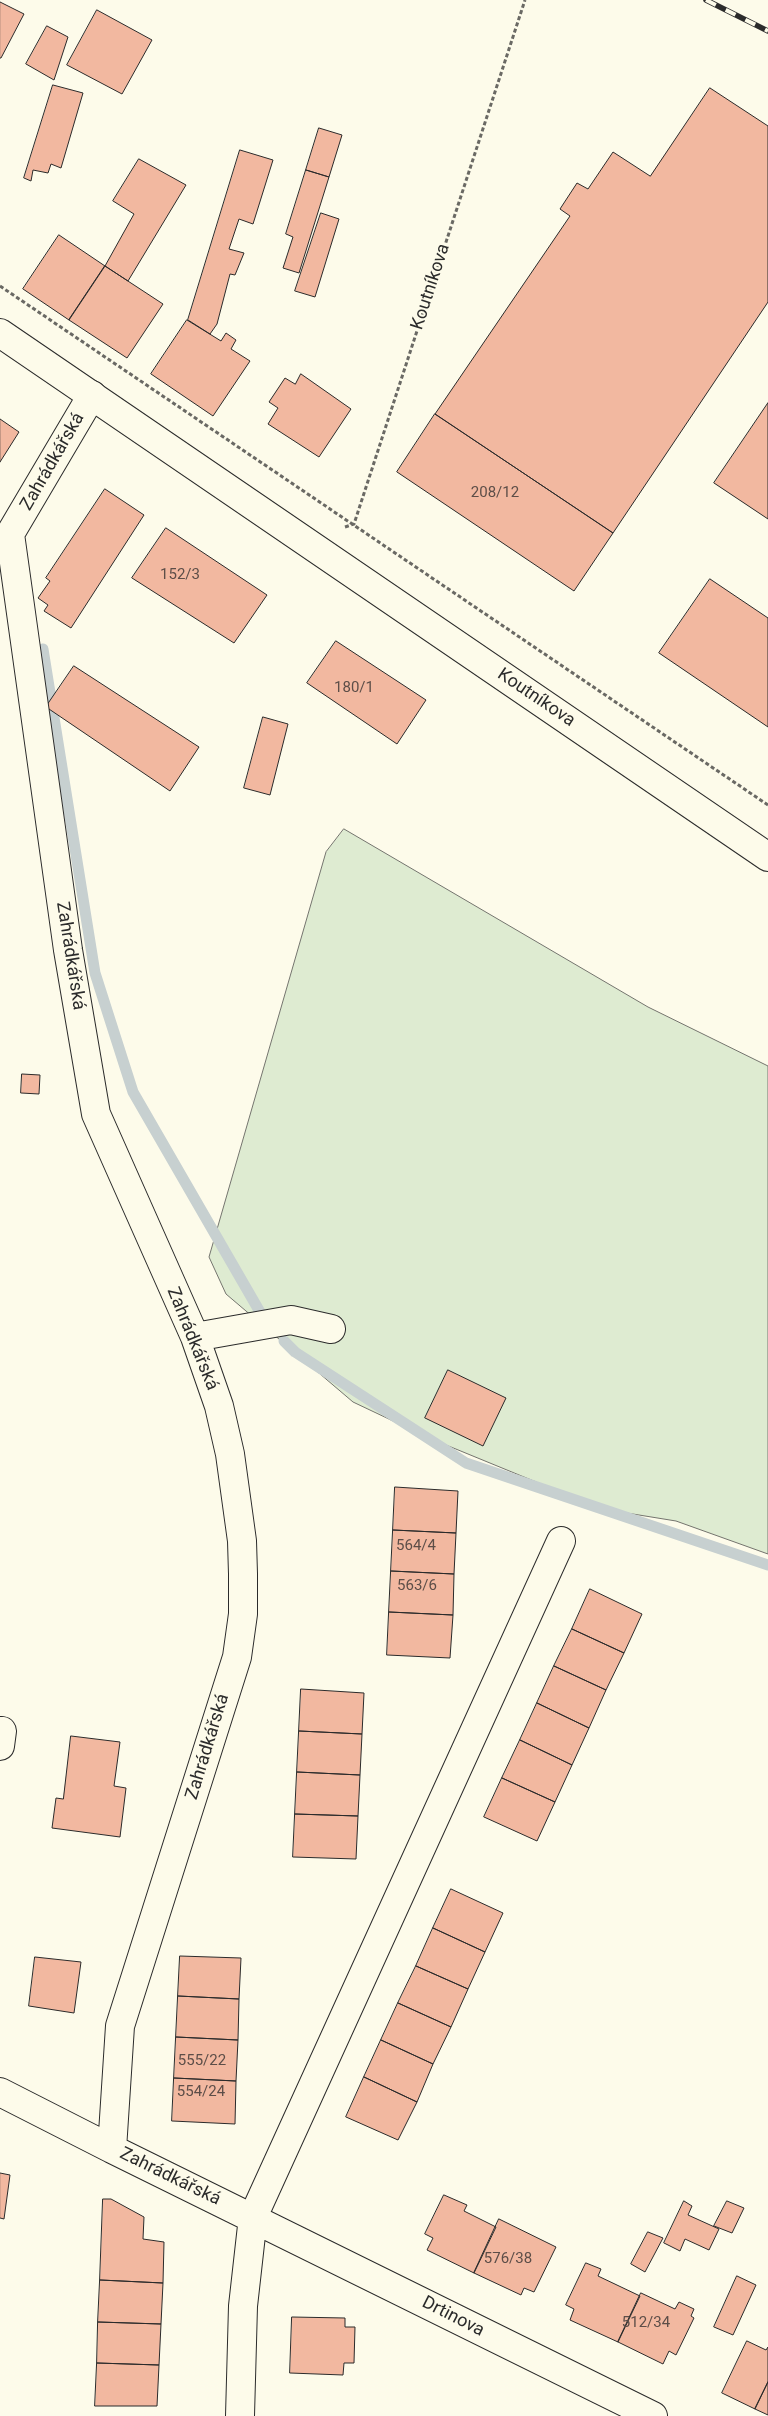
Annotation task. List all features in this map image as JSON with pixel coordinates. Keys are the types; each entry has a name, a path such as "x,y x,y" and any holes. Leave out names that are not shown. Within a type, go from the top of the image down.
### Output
{"street":[{"name":"Koutníkova","path":"0,333 768,857"},
{"name":"Zahrádkářská","path":"92,395 10,534 68,950 96,1114 195,1337 219,1406 230,1454 242,1541 243,1614 237,1657 120,2026 112,2149 253,2217"},
{"path":"195,1337 291,1320 331,1329"},
{"path":"240,2416 243,2306 253,2217 561,1541"},
{"path":"0,2092 112,2149"},
{"name":"Drtinova","path":"253,2217 653,2416"}],"path":[{"name":"Koutníkova","path":"354,524 525,0"},
{"path":"0,286 768,805"},
{"path":"304,540 354,524"}],"green space":[{"path":"344,829 648,1007 768,1066 768,1554 676,1521 602,1509 429,1438 353,1402 226,1294 209,1257 326,852"}],"building":[{"path":"0,2 24,14 1,58 0,58"},
{"path":"97,10 152,40 122,94 67,65"},
{"path":"47,26 68,37 54,80 26,64"},
{"path":"53,85 83,93 61,168 51,164 48,173 33,170 31,181 24,178"},
{"path":"710,88 768,126 768,302 613,533 435,414 570,216 560,209 577,183 588,189 613,152 650,176"},
{"path":"319,128 342,135 329,177 306,170"},
{"path":"240,150 273,160 253,224 239,219 229,249 244,253 235,275 230,274 217,324 210,334 188,320"},
{"path":"139,159 186,185 128,281 105,266 134,214 113,201"},
{"path":"306,170 329,177 299,273 283,268 293,237 286,234"},
{"path":"321,213 339,219 315,297 295,291"},
{"path":"59,235 105,266 69,320 23,289"},
{"path":"105,266 163,304 127,358 69,320"},
{"path":"187,320 221,341 226,333 236,340 231,349 250,361 213,416 151,374"},
{"path":"301,374 351,409 319,457 268,424 278,408 269,402 285,378 295,384"},
{"path":"768,403 768,519 714,483"},
{"path":"435,414 613,533 574,591 397,472"},
{"path":"0,419 19,432 0,462"},
{"path":"105,489 144,515 71,628 44,611 48,605 38,598 50,581 46,578"},
{"path":"166,528 267,595 234,643 132,578"},
{"path":"710,579 768,618 768,727 659,653"},
{"path":"336,641 426,700 397,744 307,683"},
{"path":"74,666 199,747 170,791 46,707"},
{"path":"263,717 288,724 270,795 244,788"},
{"path":"22,1074 40,1075 39,1094 21,1093"},
{"path":"448,1370 506,1398 483,1446 425,1418"},
{"path":"395,1487 458,1491 456,1533 393,1530"},
{"path":"393,1530 456,1533 454,1574 391,1571"},
{"path":"391,1571 454,1574 453,1615 389,1612"},
{"path":"590,1589 642,1614 624,1653 572,1629"},
{"path":"389,1612 453,1615 450,1658 387,1655"},
{"path":"572,1629 624,1653 606,1690 554,1666"},
{"path":"554,1666 606,1690 589,1728 537,1703"},
{"path":"301,1689 364,1693 362,1734 299,1731"},
{"path":"537,1703 589,1728 572,1765 520,1740"},
{"path":"299,1731 362,1734 360,1775 297,1772"},
{"path":"71,1736 120,1742 114,1786 126,1788 120,1837 52,1828 56,1798 63,1799"},
{"path":"520,1740 572,1765 555,1802 502,1778"},
{"path":"297,1772 360,1775 358,1816 295,1814"},
{"path":"502,1778 555,1802 537,1841 484,1817"},
{"path":"295,1814 358,1816 356,1859 293,1857"},
{"path":"451,1889 503,1913 485,1952 433,1928"},
{"path":"433,1928 485,1952 468,1989 416,1966"},
{"path":"180,1956 241,1958 239,1999 178,1996"},
{"path":"35,1957 81,1962 74,2013 29,2006"},
{"path":"416,1966 468,1989 451,2027 398,2003"},
{"path":"178,1996 239,1999 238,2040 176,2037"},
{"path":"398,2003 451,2027 433,2064 381,2040"},
{"path":"176,2037 238,2040 236,2081 174,2078"},
{"path":"381,2040 433,2064 417,2102 364,2077"},
{"path":"364,2077 417,2102 398,2140 346,2117"},
{"path":"174,2078 236,2081 235,2124 172,2121"},
{"path":"0,2173 10,2175 4,2219 0,2218"},
{"path":"444,2195 467,2205 464,2211 496,2227 474,2273 427,2250 433,2238 425,2234"},
{"path":"103,2199 111,2199 144,2217 143,2239 164,2242 163,2283 100,2280"},
{"path":"684,2201 692,2206 688,2215 719,2229 709,2250 685,2239 680,2251 664,2243"},
{"path":"727,2201 744,2208 732,2233 714,2226"},
{"path":"499,2219 556,2247 534,2292 524,2288 521,2295 474,2273"},
{"path":"648,2232 663,2238 645,2272 631,2264"},
{"path":"586,2263 601,2269 598,2276 640,2296 618,2342 570,2320 574,2309 566,2305"},
{"path":"737,2276 756,2285 733,2335 714,2327"},
{"path":"100,2280 163,2283 161,2324 98,2322"},
{"path":"641,2293 675,2309 679,2302 694,2309 691,2316 694,2318 676,2355 669,2351 663,2364 618,2342"},
{"path":"292,2317 345,2318 345,2327 355,2327 354,2363 344,2363 343,2375 290,2373"},
{"path":"98,2322 161,2324 159,2365 97,2363"},
{"path":"747,2341 766,2350 768,2347 768,2382 755,2409 722,2393"},
{"path":"97,2363 159,2365 157,2406 95,2406"},
{"path":"768,2382 768,2415 755,2409"}],"waterway":[{"path":"43,649 95,973 133,1092 264,1319"},
{"path":"284,1341 295,1352 466,1463 768,1565"}],"railway":[{"path":"706,0 768,31"}]}
